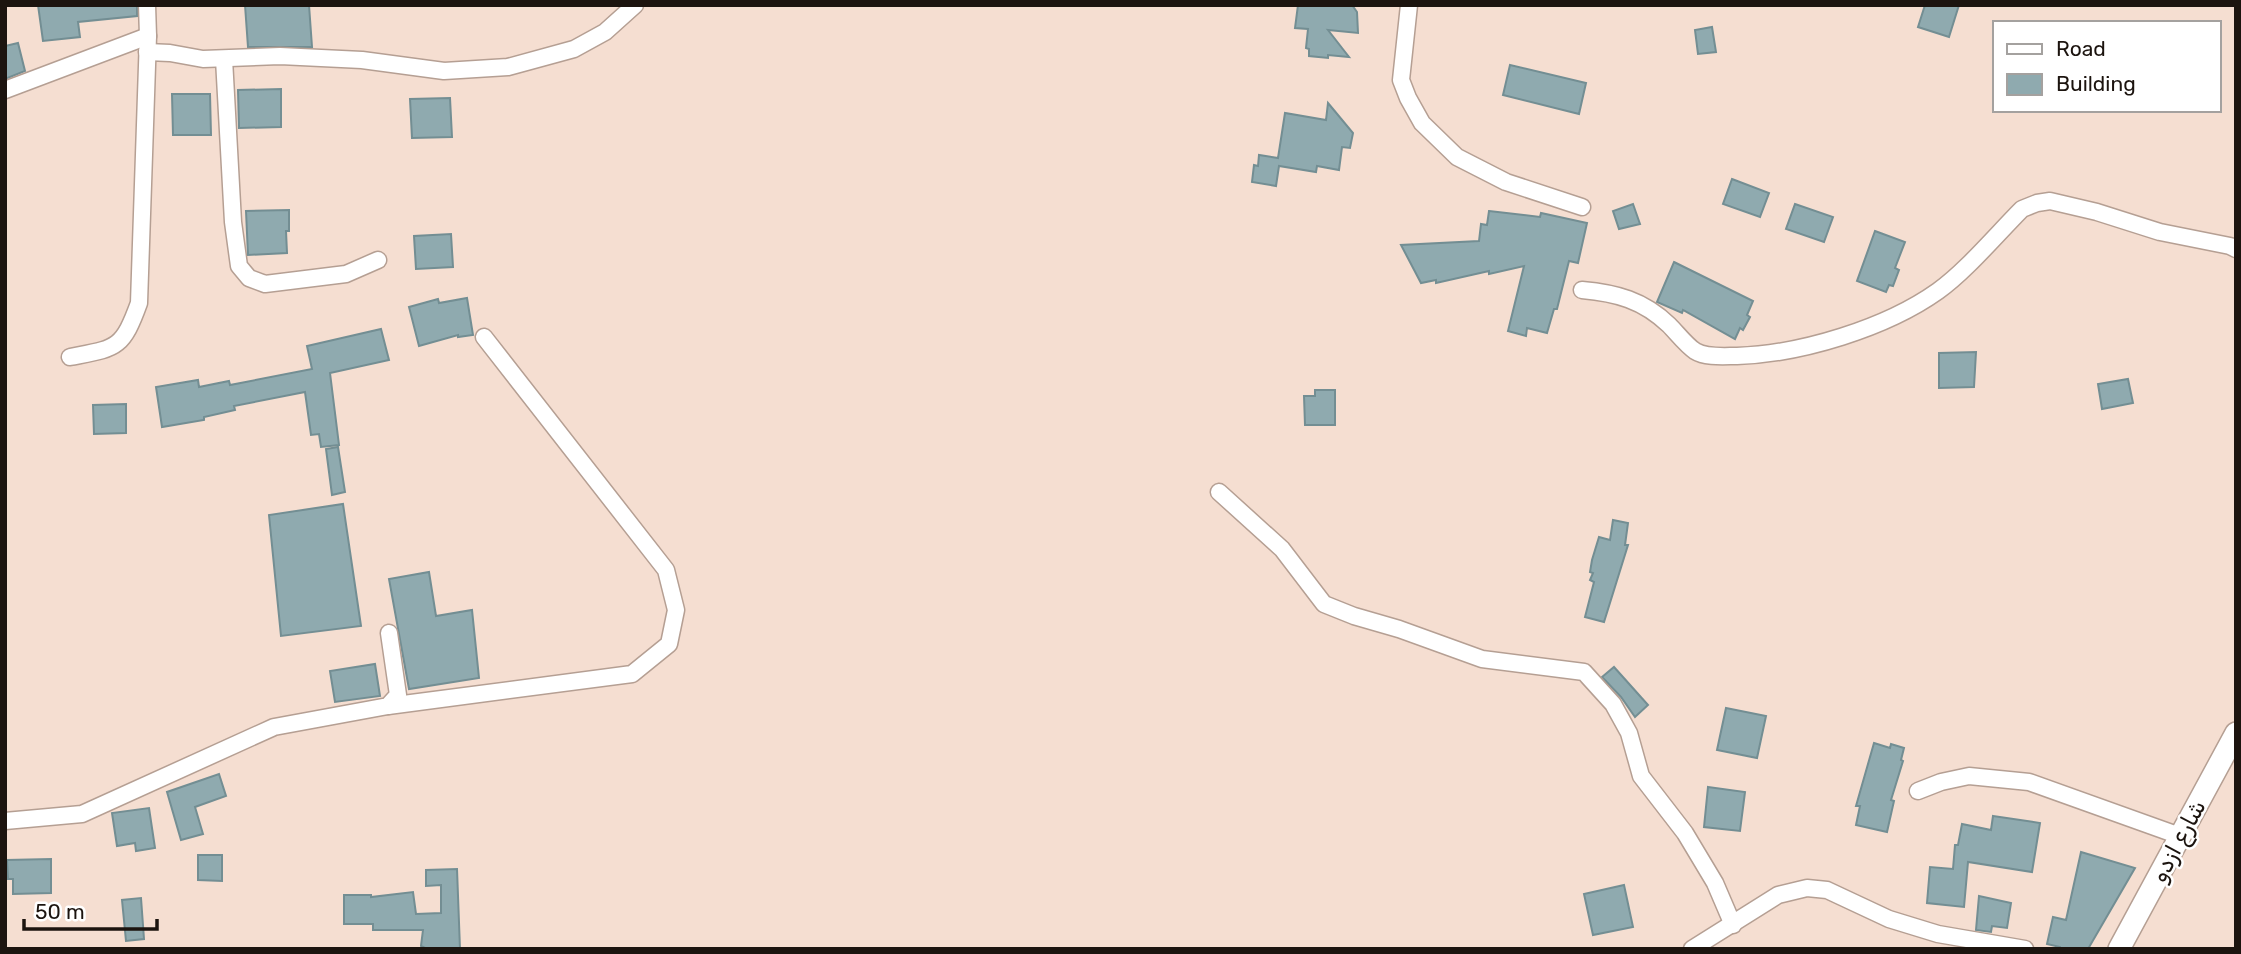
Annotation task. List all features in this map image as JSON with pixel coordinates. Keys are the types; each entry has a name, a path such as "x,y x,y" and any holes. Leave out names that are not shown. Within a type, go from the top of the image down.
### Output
{"street":[{"path":"70,357 109,349 128,333 139,303 147,5"},
{"path":"5,90 147,44 170,53 204,60 279,56 362,60 444,71 508,66 574,49 605,32 635,5"},
{"path":"1409,5 1401,80 1422,123 1457,157 1506,181 1582,207"},
{"path":"224,59 233,222 239,265 249,278 265,284 346,274 378,260"},
{"path":"1582,290 1611,292 1638,303 1657,314 1696,352 1720,356 1768,355 1869,327 1913,307 1940,289 2022,209 2037,203 2050,201 2098,212 2160,232 2236,249"},
{"path":"5,821 82,814 274,727 388,706 632,674 669,644 676,611 666,570 484,337"},
{"path":"1219,492 1282,549 1324,604 1482,659 1584,672 1614,704 1629,733 1641,776 1691,843 1715,883 1733,925"},
{"path":"388,706 398,695 389,633"},
{"name":"شارع ازدو","path":"2119,949 2236,733"},
{"path":"1918,791 1941,782 1969,776 2029,782 2180,836"},
{"path":"1692,949 1778,895 1807,888 1827,890 1889,919 1938,934 2025,949"}],"building":[{"path":"38,5 137,5 137,16 78,22 80,37 43,41"},
{"path":"245,5 309,5 312,47 248,47"},
{"path":"1298,5 1352,5 1357,12 1358,33 1328,30 1349,57 1309,56 1309,49 1306,48 1308,29 1295,28"},
{"path":"1925,5 1959,5 1949,37 1918,27"},
{"path":"1712,27 1716,52 1698,54 1695,30"},
{"path":"18,43 25,71 5,79 5,46"},
{"path":"1510,65 1586,83 1579,114 1503,95"},
{"path":"281,89 281,127 239,128 238,90"},
{"path":"172,94 210,94 211,135 173,135"},
{"path":"450,98 452,137 412,138 410,99"},
{"path":"1328,103 1353,133 1350,148 1342,147 1339,170 1317,166 1316,172 1279,166 1276,186 1252,182 1254,165 1258,166 1259,155 1278,158 1285,113 1326,120"},
{"path":"1732,179 1769,193 1760,217 1723,204"},
{"path":"1633,204 1640,224 1619,229 1613,211"},
{"path":"1795,204 1833,217 1824,242 1786,229"},
{"path":"289,210 287,253 248,255 246,211"},
{"path":"1489,211 1540,217 1541,213 1587,223 1578,263 1569,261 1557,309 1554,309 1547,333 1527,328 1526,336 1508,331 1524,266 1436,283 1436,280 1421,283 1401,245 1479,241 1481,224 1487,225"},
{"path":"1875,231 1905,242 1895,268 1899,270 1893,286 1889,285 1886,292 1857,281"},
{"path":"451,234 453,267 416,269 414,236"},
{"path":"1674,262 1753,301 1747,315 1750,317 1735,339 1683,310 1682,313 1657,302"},
{"path":"467,298 473,335 458,335 419,346 409,307 438,299 439,303"},
{"path":"381,329 389,360 330,373 339,445 321,447 319,434 311,435 305,392 234,406 235,410 204,417 204,420 162,427 156,387 198,380 199,387 229,381 230,385 312,369 307,346"},
{"path":"1976,352 1974,387 1939,388 1939,353"},
{"path":"2128,379 2133,403 2102,409 2098,384"},
{"path":"1315,390 1335,390 1335,425 1305,425 1304,396 1315,396"},
{"path":"126,404 126,433 94,434 93,405"},
{"path":"338,447 345,492 332,495 326,449"},
{"path":"343,504 361,626 281,636 269,515"},
{"path":"1613,520 1628,523 1625,545 1628,545 1604,622 1585,617 1594,582 1590,580 1593,573 1590,572 1592,560 1599,537 1610,540"},
{"path":"429,572 436,616 472,610 479,678 409,689 389,579"},
{"path":"375,664 380,696 335,702 330,671"},
{"path":"1614,667 1648,705 1635,717 1602,677"},
{"path":"1726,708 1766,716 1757,758 1717,750"},
{"path":"1874,743 1890,748 1891,744 1904,748 1903,761 1891,800 1894,801 1887,832 1856,825 1860,806 1856,806"},
{"path":"219,774 226,796 195,807 203,834 181,840 167,792"},
{"path":"1708,787 1745,792 1740,831 1704,827"},
{"path":"149,808 155,848 136,851 135,843 117,846 112,813"},
{"path":"1993,816 2040,823 2032,872 1968,862 1964,907 1927,903 1930,867 1953,869 1955,845 1958,845 1962,824 1991,830"},
{"path":"2081,852 2135,868 2088,949 2060,949 2047,944 2053,917 2066,920"},
{"path":"198,855 222,855 222,881 198,880"},
{"path":"51,859 51,893 13,894 13,879 8,879 7,860"},
{"path":"457,869 460,949 427,949 421,946 423,930 373,930 373,924 344,924 344,895 371,897 413,892 416,914 441,913 441,885 426,886 426,870"},
{"path":"1624,885 1633,927 1593,935 1584,894"},
{"path":"1979,896 2011,903 2007,928 1992,926 1991,932 1976,930"},
{"path":"141,898 144,939 126,941 122,900"}]}
